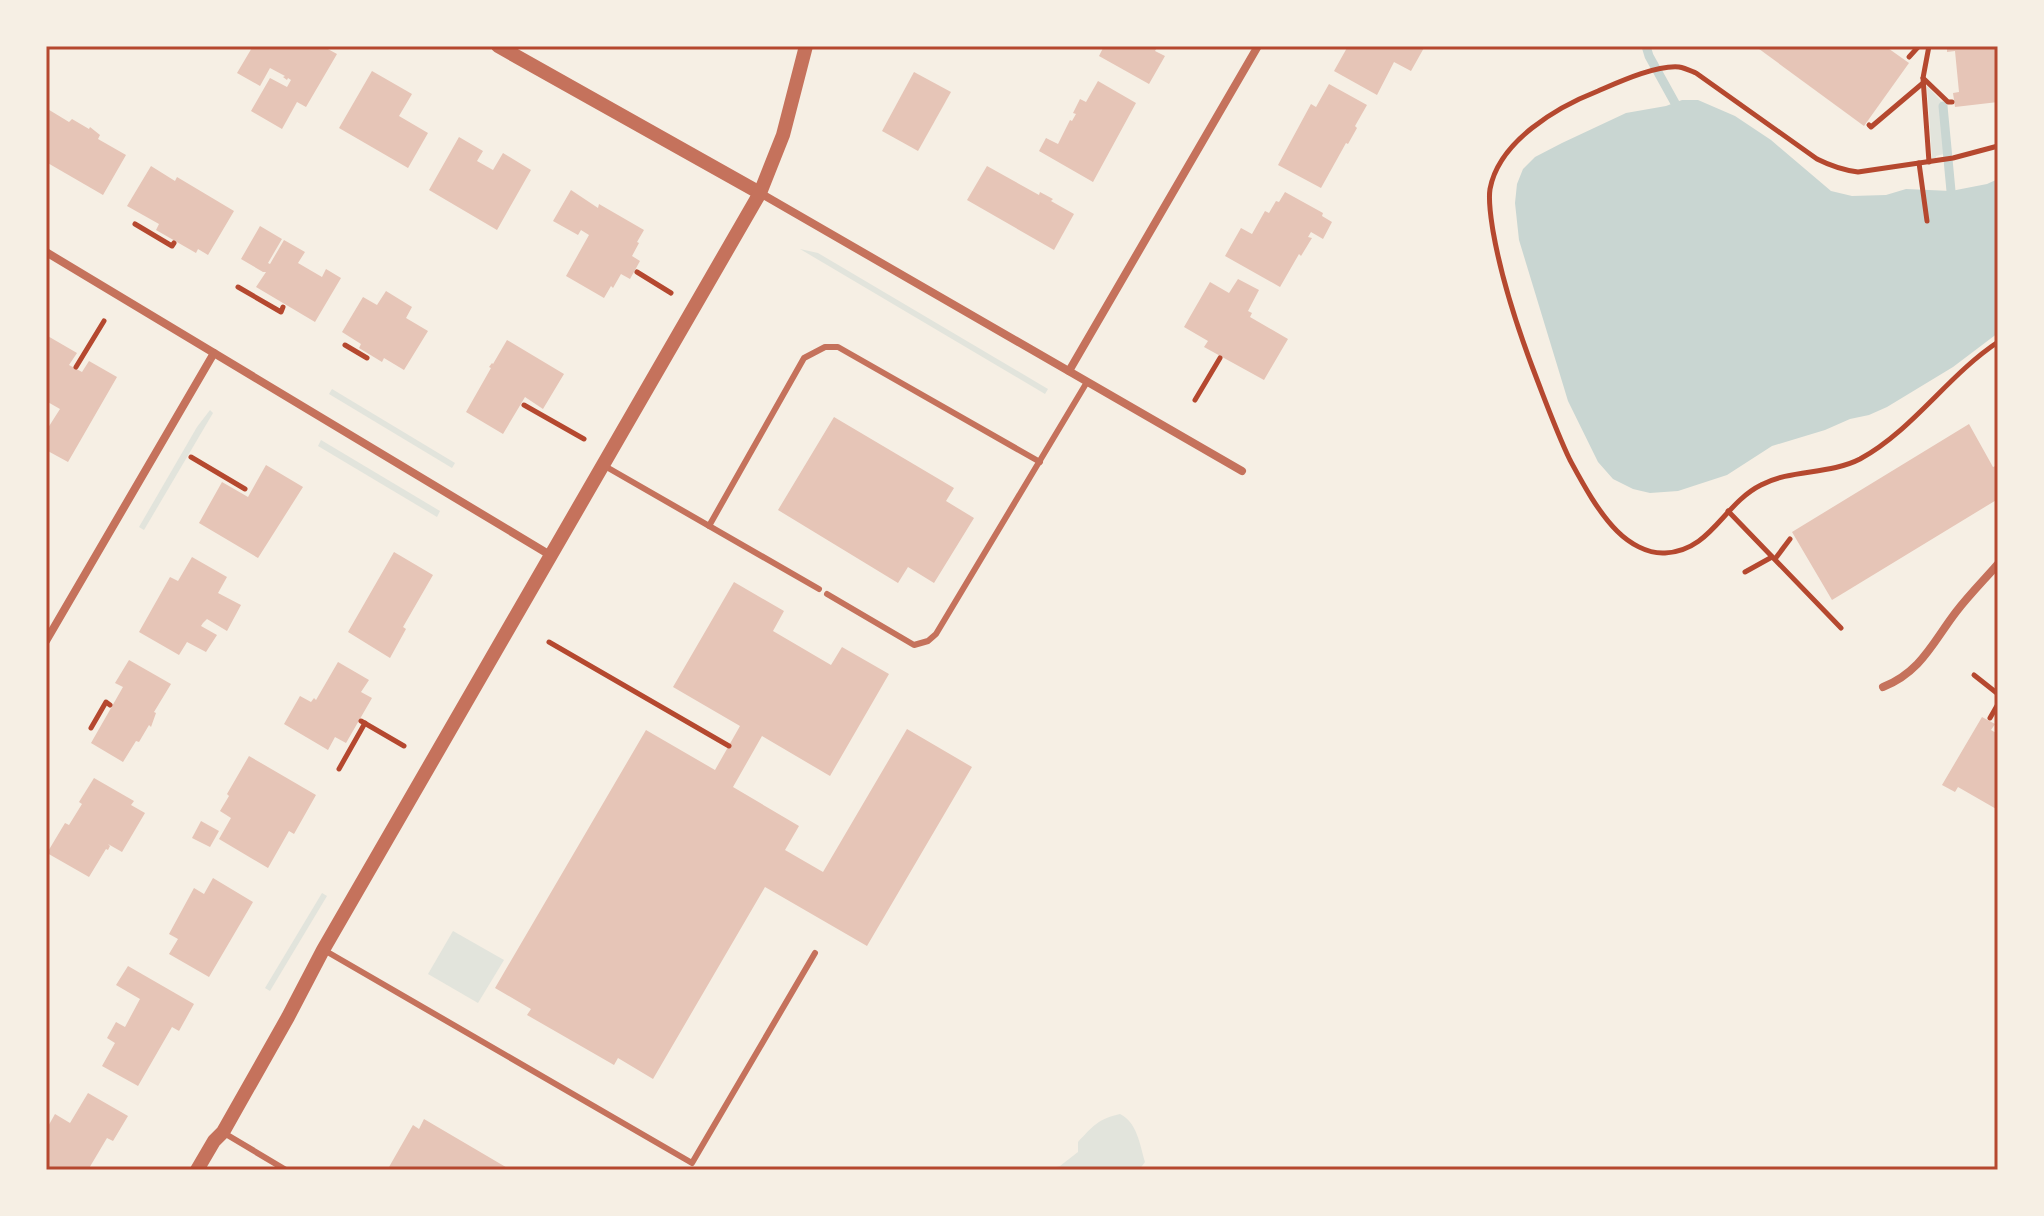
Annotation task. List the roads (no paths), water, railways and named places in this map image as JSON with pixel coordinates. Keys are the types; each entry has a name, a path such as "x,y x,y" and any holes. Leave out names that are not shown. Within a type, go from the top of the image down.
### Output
{"street":[{"path":"498,46 1242,471"},
{"path":"197,1170 223,1132 323,950 760,193 783,135 806,46"},
{"path":"1069,371 1258,46"},
{"path":"46,252 550,555"},
{"path":"46,641 214,353"},
{"path":"1883,687 1899,681 1916,667 1958,610 1998,564"}],"lane":[{"path":"709,526 804,358 825,347 838,347 1040,462"},
{"path":"827,594 914,645 928,641 936,634 1087,382"},
{"path":"603,465 819,589"},
{"path":"323,950 692,1163 815,953"},
{"path":"223,1132 286,1170"}],"waterway":[{"path":"1646,46 1675,103"},
{"path":"1943,106 1951,191"}]}
